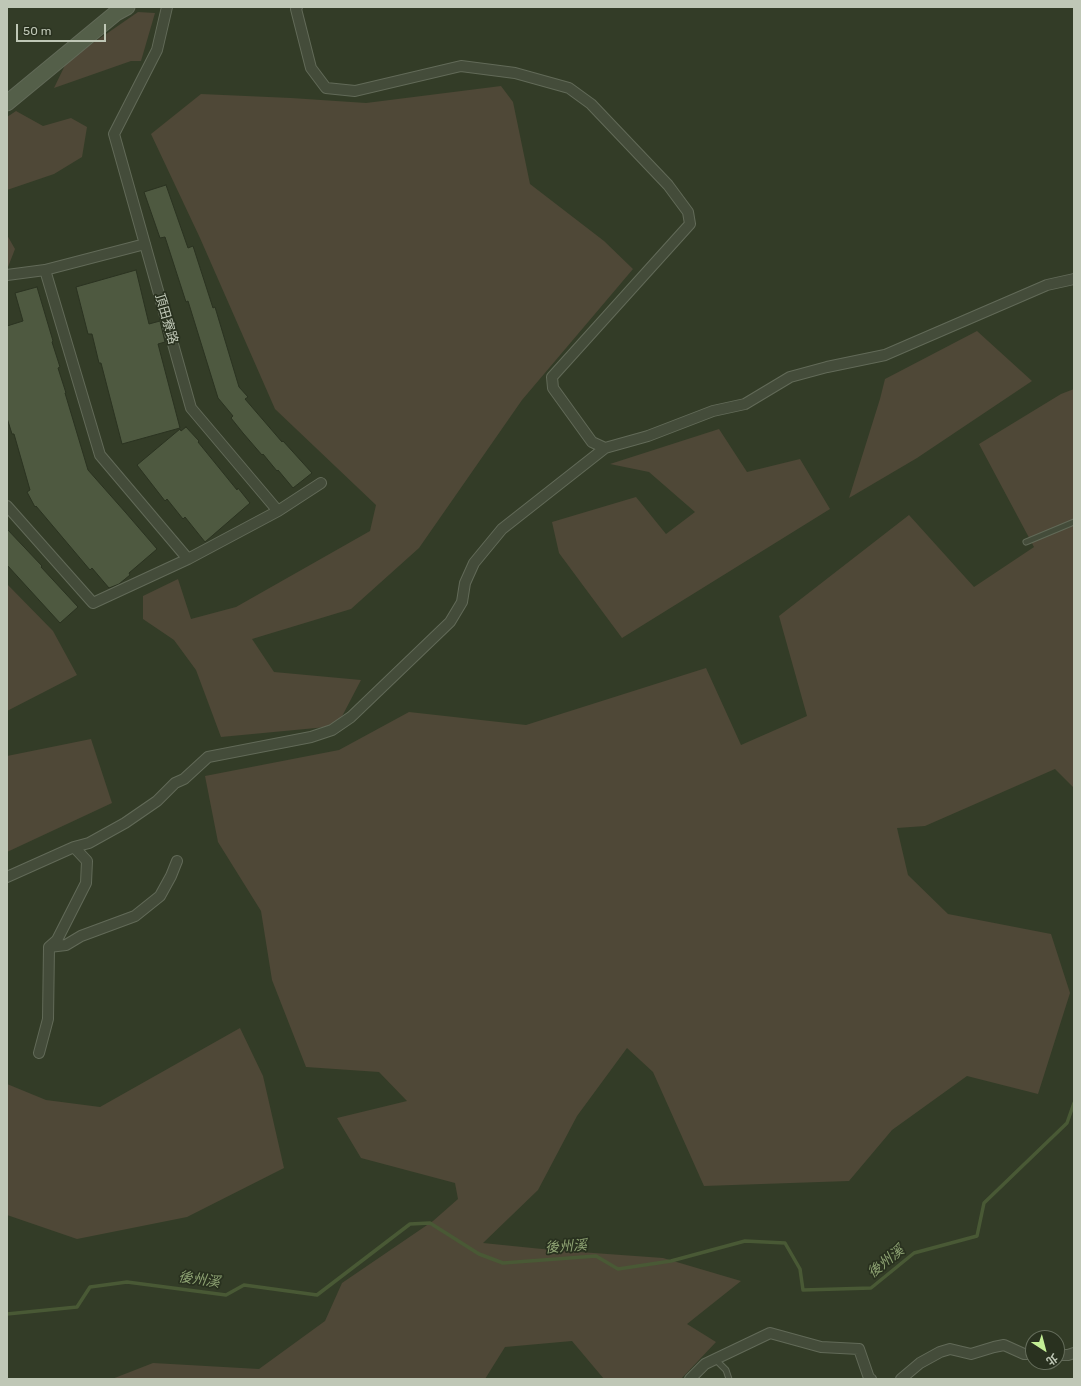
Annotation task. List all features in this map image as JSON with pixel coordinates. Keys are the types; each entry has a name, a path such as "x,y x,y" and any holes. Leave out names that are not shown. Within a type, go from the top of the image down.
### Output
{"street":[{"name":"頂田寮路","path":"167,7 157,50 114,134 191,408 278,511"},
{"path":"297,7 296,9 311,68 326,88 355,91 461,66 515,73 568,88 591,104 668,185 688,212 690,224 552,376 553,388 592,442 605,448"},
{"path":"7,103 117,9"},
{"path":"7,275 45,270 145,244"},
{"path":"45,270 100,455 188,559"},
{"path":"7,877 74,847 89,843 125,823 157,801 175,783 184,779 208,757 310,737 332,730 350,717 450,622 462,602 465,583 474,563 502,529 605,448 648,436 713,411 745,404 790,377 827,366 885,355 1048,285 1074,278"},
{"path":"7,506 93,602 188,559 278,511 321,483"},
{"path":"39,1053 48,1019 49,947 57,940 86,883 87,861 74,847"},
{"path":"49,947 66,945 81,936 135,916 160,896 177,861"},
{"path":"690,1379 705,1364 770,1333 821,1347 858,1349 869,1378 871,1379"},
{"path":"901,1379 920,1363 940,1352 950,1350 971,1354 1004,1345 1025,1354"}],"lane":[{"path":"1026,542 1074,522"},
{"path":"716,1360 726,1370 729,1379"}],"shaded area":[{"path":"138,12 155,13 141,61 131,61 54,88 67,61"},
{"path":"501,86 513,102 530,184 604,241 633,269 522,400 419,548 351,609 252,639 274,672 361,680 337,726 221,737 196,670 174,640 143,619 143,596 178,579 191,619 236,607 370,531 376,505 275,409 200,238 151,134 201,94 366,103"},
{"path":"16,111 43,126 71,118 87,127 82,157 54,174 7,190 7,117"},
{"path":"7,235 15,249 8,267 7,266"},
{"path":"977,331 1032,381 917,458 849,498 885,379"},
{"path":"1074,389 1074,788 1055,769 925,826 897,828 908,875 948,914 1051,934 1070,993 1038,1094 967,1076 892,1130 849,1181 704,1186 653,1072 627,1048 577,1116 538,1190 483,1243 552,1250 663,1258 741,1281 687,1324 716,1342 681,1379 604,1379 572,1341 505,1347 485,1379 112,1379 153,1363 259,1369 325,1321 342,1283 433,1221 458,1199 455,1183 361,1158 337,1118 407,1101 379,1072 306,1067 272,980 261,911 218,842 205,776 339,750 409,712 526,725 706,668 741,745 807,716 779,616 909,515 974,587 1034,547 979,444 1061,394"},
{"path":"719,429 747,472 800,459 830,509 622,638 559,553 552,522 636,497 666,534 695,512 649,472 610,464"},
{"path":"7,584 53,631 77,675 7,711"},
{"path":"91,739 112,803 7,852 7,756"},
{"path":"240,1028 263,1076 284,1168 187,1217 77,1239 7,1215 7,1084 46,1100 100,1107"}],"building":[{"path":"166,185 188,248 193,246 213,308 215,307 239,387 248,397 245,399 282,442 283,441 312,473 293,488 243,433 231,418 233,416 218,398 188,301 186,302 165,237 160,238 144,192"},
{"path":"136,270 149,324 160,321 165,342 158,344 180,428 122,444 101,363 99,363 92,334 88,334 76,287"},
{"path":"37,287 60,367 58,368 88,470 157,549 129,573 130,575 119,584 109,588 92,568 90,570 36,506 35,507 27,492 30,490 14,434 12,434 7,418 7,326 23,321 15,293"},
{"path":"186,427 199,441 198,442 237,490 238,488 250,503 205,542 185,517 183,519 167,499 165,501 137,465 180,429 181,431"},
{"path":"7,529 78,607 60,623 7,565"}],"waterway":[{"name":"後州溪","path":"7,1314 77,1307 90,1287 127,1282 226,1295 244,1285 317,1295 410,1224 430,1223 479,1254 503,1263 596,1256 618,1269 671,1261 745,1241 785,1243 800,1269 803,1290 871,1288 914,1253 977,1236 984,1203 1067,1123 1074,1103"}]}
